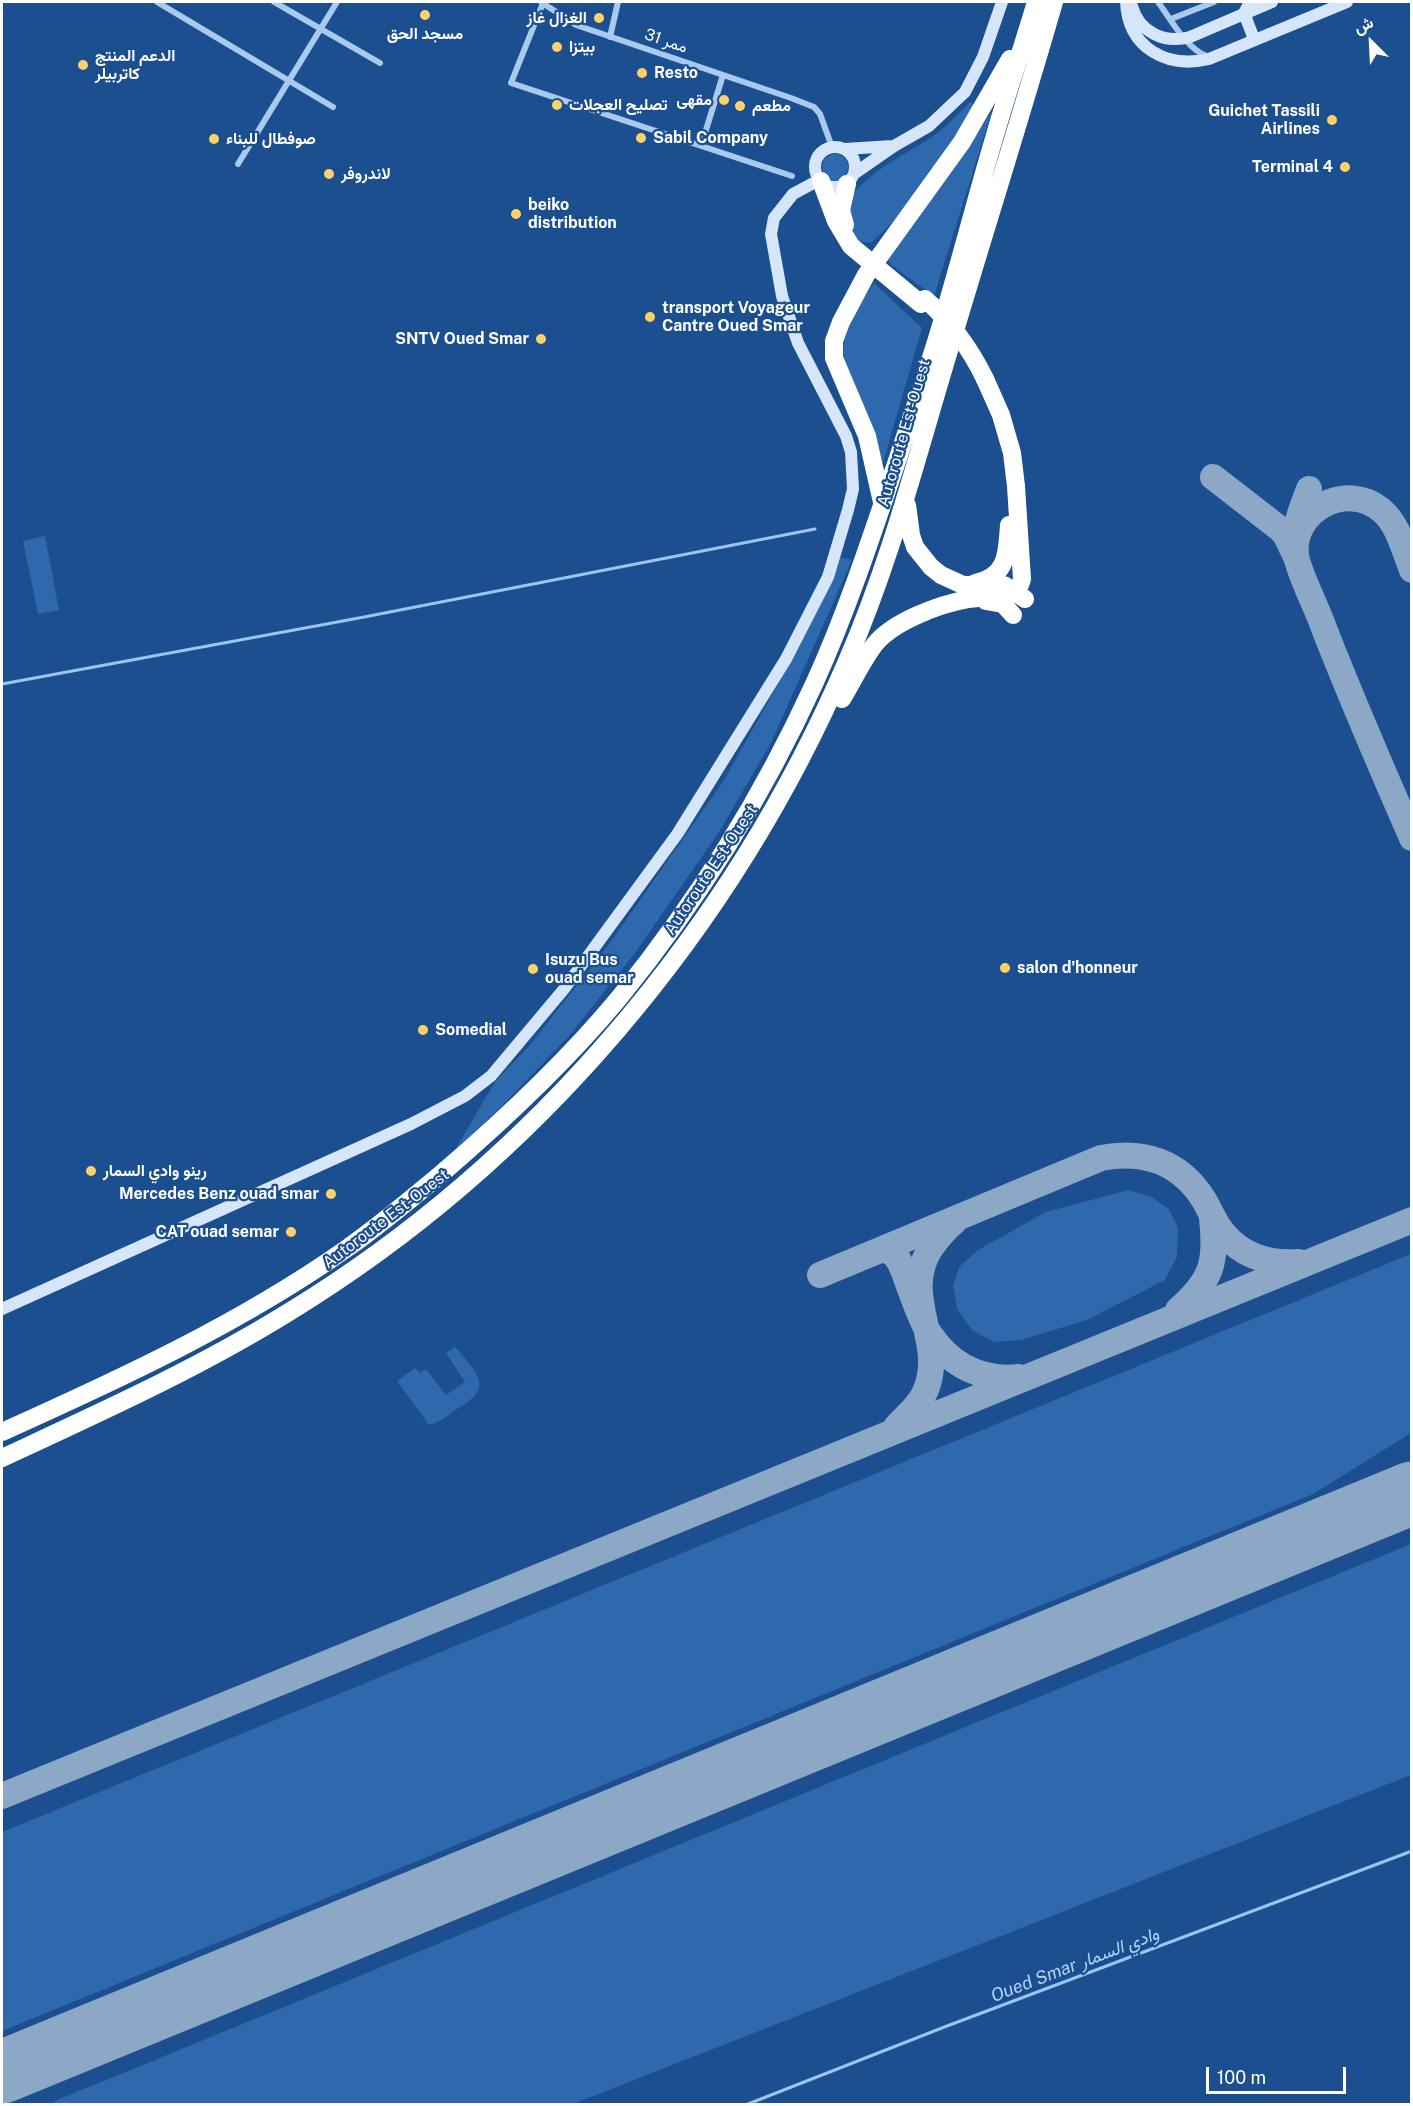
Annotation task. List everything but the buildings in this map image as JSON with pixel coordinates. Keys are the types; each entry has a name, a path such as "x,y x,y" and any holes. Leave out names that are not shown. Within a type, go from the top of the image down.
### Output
{"highway":[{"name":"Autoroute Est-Ouest","path":"2,1458 142,1392 253,1334 334,1283 413,1226 451,1196 551,1103 626,1021 715,903 774,811 821,719 848,660 886,560 1054,2"},
{"name":"Autoroute Est-Ouest","path":"2,1432 110,1384 229,1322 290,1286 347,1248 412,1198 522,1102 619,998 660,945 710,872 768,774 814,684 842,618 883,505 929,365 1035,5"},
{"path":"883,505 867,435 834,358 834,341 854,296 874,262 939,176 1001,77 1035,5"},
{"path":"851,178 842,203 842,219 855,243 874,262"},
{"path":"820,181 840,230 851,246 923,302 960,336 1004,425 1015,473 1022,579 1018,588 1020,596"},
{"path":"982,380 999,425 1007,455 1020,596"},
{"path":"906,498 915,547 931,567 953,581 969,586 1004,585 1020,596"},
{"path":"953,581 981,582 995,573 1008,552 1009,526 1013,515"},
{"path":"774,811 876,643 897,626 942,606 969,599 1020,596"},
{"path":"969,599 999,603 1007,607 1013,615"}],"main road":[{"path":"894,146 845,149 832,147 818,157 815,169 820,181 836,188 894,146 929,126 964,92 983,57 1002,2"},
{"path":"1129,2 1143,27 1155,35 1168,39 1190,36 1247,7 1272,2"},
{"path":"1129,2 1128,17 1136,34 1149,49 1165,58 1187,62 1202,60 1347,2"},
{"path":"1247,7 1254,39"},
{"path":"845,149 854,159 851,178"},
{"path":"2,1309 411,1124 465,1096 491,1076 564,989 678,833 786,659 828,577 853,489 851,452 846,436 798,343 782,296 771,234 774,218 793,194 820,181"}],"street":[{"path":"157,2 333,107"},
{"path":"274,2 380,63"},
{"path":"238,164 337,2"},
{"path":"542,2 511,83 792,176"},
{"name":"ممر 31","path":"542,2 576,25 814,108 820,114 832,147"},
{"path":"610,37 618,2"},
{"path":"1158,2 1193,50 1212,57 1222,55 1347,2"},
{"path":"1171,19 1214,2"},
{"path":"701,146 723,75"}],"shaded area":[{"path":"970,102 976,105 934,169 899,216 871,243 859,241 850,228 847,212 850,200 858,189 883,167 936,134"},
{"path":"992,111 934,296 890,264 886,254 949,174"},
{"path":"835,154 844,158 848,167 844,176 835,180 826,176 822,167 826,158"},
{"path":"874,283 922,328 883,463 843,362 844,336 860,303"},
{"path":"45,536 59,610 38,614 23,541"},
{"path":"840,557 852,560 771,743 719,832 635,953 569,1036 452,1155 495,1082 530,1045 610,943 724,780 790,663 830,584"},
{"path":"1128,1190 1150,1196 1169,1209 1178,1228 1177,1257 1165,1280 1087,1320 1021,1340 994,1342 972,1330 957,1309 953,1285 960,1266 978,1250 1046,1212"},
{"path":"1411,1254 1411,1433 1313,1494 2,2031 2,1832"},
{"path":"455,1347 476,1374 479,1387 474,1397 442,1420 429,1425 397,1381 415,1368 420,1373 426,1369 446,1395 465,1382 446,1353"},
{"path":"1411,1544 1411,1775 573,2104 52,2104 55,2101"}],"waterway":[{"path":"2,684 359,618 815,529"},
{"name":"Oued Smar وادي السمار","path":"748,2104 947,2026 1412,1851"}],"taxiway":[{"path":"1213,477 1280,529 1285,534 1296,557 1296,529 1309,489"},
{"path":"1412,570 1392,522 1381,510 1367,502 1353,498 1324,505 1312,513 1302,525 1297,539 1297,562 1412,838"},
{"path":"820,1275 1101,1158 1116,1156 1146,1157 1172,1167 1194,1187 1232,1243 1259,1258 1278,1262 1299,1262"},
{"path":"1178,1310 1198,1289 1210,1270 1214,1247 1212,1218"},
{"path":"2,1796 1412,1220"},
{"path":"896,1427 922,1397 930,1374 931,1356 921,1303 922,1267 930,1249 954,1222"},
{"path":"880,1250 889,1251 898,1259 925,1327 947,1354 979,1373 1005,1378 1019,1377"},
{"path":"1308,1536 1369,1509 1412,1483"},
{"path":"2,2067 17,2065"}],"runway":[{"path":"2,2072 1412,1493"}],"place":[{"name":"مسجد الحق","path":"425,15"},
{"name":"الغزال غاز","path":"599,18"},
{"name":"بيتزا","path":"557,47"},
{"name":"الدعم المنتج كاتربيلر","path":"83,65"},
{"name":"Resto","path":"642,73"},
{"name":"مقهى","path":"724,100"},
{"name":"تصليح العجلات","path":"557,105"},
{"name":"مطعم","path":"740,106"},
{"name":"Guichet Tassili Airlines","path":"1332,120"},
{"name":"Sabil Company","path":"641,138"},
{"name":"صوفطال للبناء","path":"214,139"},
{"name":"Terminal 4","path":"1345,167"},
{"name":"لاندروفر","path":"329,174"},
{"name":"beiko distribution","path":"516,214"},
{"name":"transport Voyageur Cantre Oued Smar","path":"650,317"},
{"name":"SNTV Oued Smar","path":"541,339"},
{"name":"salon d'honneur","path":"1005,968"},
{"name":"Isuzu Bus ouad semar","path":"533,969"},
{"name":"Somedial","path":"423,1030"},
{"name":"رينو وادي السمار","path":"91,1171"},
{"name":"Mercedes Benz ouad smar","path":"331,1194"},
{"name":"CAT ouad semar","path":"291,1232"}]}
